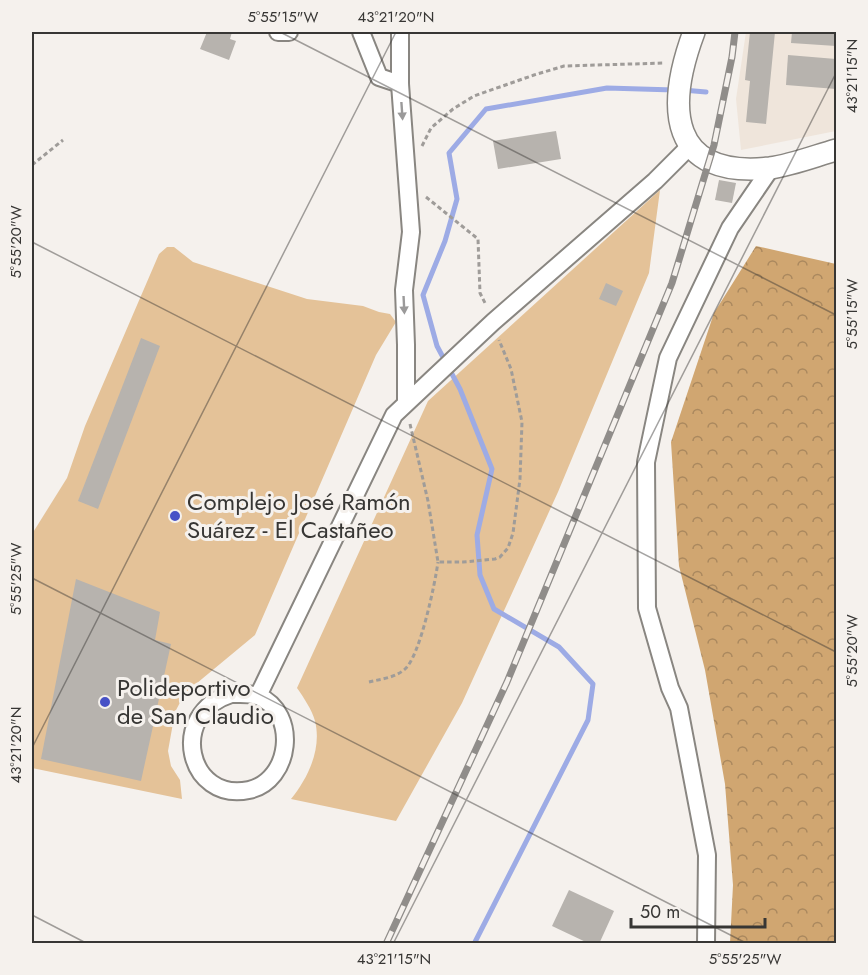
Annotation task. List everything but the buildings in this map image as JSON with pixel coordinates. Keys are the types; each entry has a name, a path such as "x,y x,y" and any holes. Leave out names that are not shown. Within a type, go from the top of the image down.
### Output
{"street":[{"path":"278,32 289,32"},
{"path":"361,32 379,77 400,84"},
{"path":"400,32 400,84 411,232 404,290 406,402"},
{"path":"694,32 681,78 678,118 690,146 708,162 725,168 771,168 837,150"},
{"path":"258,696 394,415 493,322 655,181 690,146"},
{"path":"706,944 707,855 679,708 670,688 647,608 646,462 668,358 730,228 771,168"},
{"path":"231,694 258,696 277,712 282,721 286,735 285,751 279,765 260,785 250,790 226,789 207,778 198,768 192,754 192,739 197,721 205,708 218,698 231,694"}],"path":[{"path":"420,151 431,128 453,109 474,96 564,66 657,62 681,78"},
{"path":"32,165 63,140"},
{"path":"421,193 478,239 480,293 511,369 522,422 520,479 513,533 508,548 495,559 438,562"},
{"path":"369,682 395,676 409,665 424,623 438,562 428,501 406,402"}],"shaded area":[{"path":"746,32 836,32 836,131 741,150 736,99"},
{"path":"660,190 649,273 558,492 462,703 396,821 291,799 308,772 317,742 314,717 297,688 428,401"},
{"name":"Complejo José Ramón Suárez - El Castañeo","path":"167,247 174,247 193,262 307,299 363,306 390,314 396,322 376,355 255,635 185,693 175,712 168,751 171,766 180,780 182,799 32,768 32,534 67,478 85,426 159,254"}],"green space":[{"path":"756,246 836,264 836,943 730,943 733,885 725,784 705,670 679,566 671,442 714,313"}],"waterway":[{"path":"474,944 588,720 593,684 559,647 494,609 480,575 477,535 492,469 460,389 437,346 423,295 445,241 457,199 449,153 486,109 607,88 674,90"},
{"path":"683,90 706,92"}],"railway":[{"path":"386,944 507,682 672,283 714,145 735,32"}],"place":[{"name":"Complejo José Ramón Suárez - El Castañeo","path":"175,516"},
{"name":"Polideportivo de San Claudio","path":"105,702"}]}
